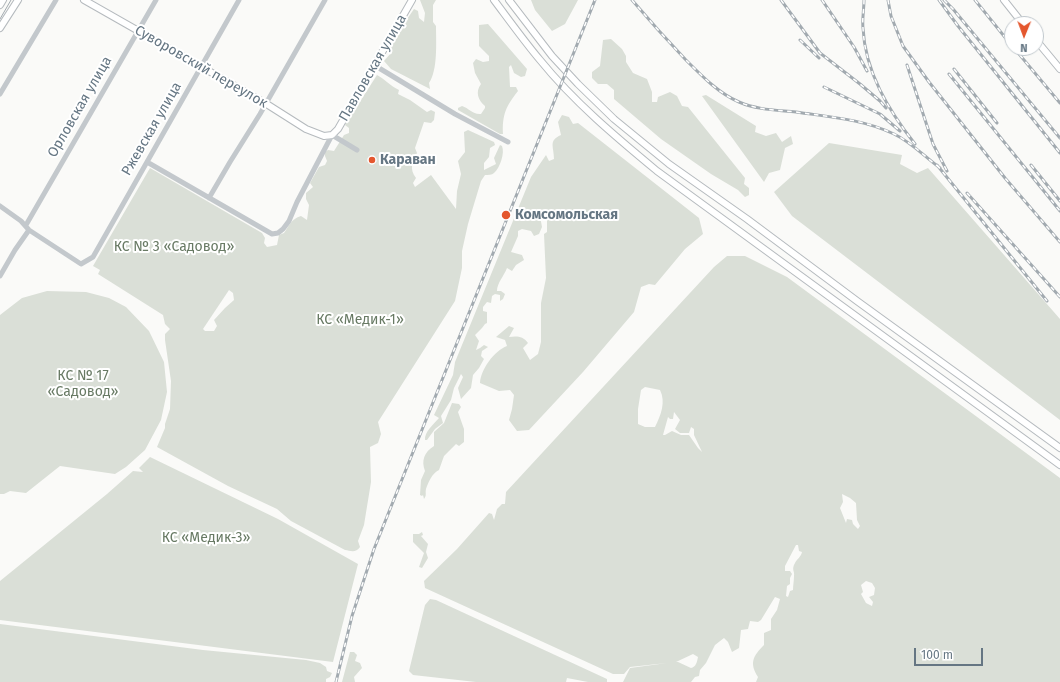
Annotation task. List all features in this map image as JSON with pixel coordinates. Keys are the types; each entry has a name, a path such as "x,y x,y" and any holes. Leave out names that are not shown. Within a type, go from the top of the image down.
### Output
{"main road":[{"path":"0,5 3,0"},
{"path":"0,28 18,0"},
{"name":"Суворовский переулок","path":"84,0 266,103 306,129 318,134"},
{"name":"Павловская улица","path":"318,134 324,136 332,135 338,129 412,0"},
{"path":"494,0 541,61 579,102 616,137 652,167 1060,464"},
{"path":"509,0 547,50 578,84 614,119 669,164 753,223 857,301 1060,448"},
{"path":"1004,0 1017,16"},
{"path":"1044,50 1060,69"}],"street":[{"path":"0,94 56,0"},
{"name":"Орловская улица","path":"0,276 156,0"},
{"name":"Ржевская улица","path":"28,228 81,264 93,257 239,0"},
{"path":"147,162 209,198 266,103 324,0"},
{"path":"374,65 455,114 508,142"},
{"name":"Павловская улица","path":"209,198 268,232 272,234 278,233 289,221 297,202 332,135 357,150"},
{"path":"0,206 28,228"}],"green space":[{"path":"420,0 436,0 433,5 433,22 436,26 436,56 434,71 429,83 430,89 391,69 384,61 391,53 390,44 414,9 418,11 419,18 424,22 425,13"},
{"path":"531,0 578,0 565,24 552,31 535,10"},
{"path":"488,24 527,69 525,76 521,77 514,73 511,65 509,67 510,87 516,87 518,91 510,101 504,116 503,134 500,134 458,110 458,108 462,106 481,114 485,108 478,96 478,90 481,84 475,73 473,63 476,59 483,62 489,61 489,56 479,46 479,25"},
{"path":"611,39 622,49 626,56 626,62 633,73 647,79 652,92 652,102 657,102 658,97 670,92 677,96 682,106 688,107 745,178 744,184 749,188 749,195 745,197 738,190 711,174 661,139 614,99 614,90 607,84 598,84 592,78 592,72 600,66 603,40"},
{"path":"377,75 399,90 398,94 410,100 427,112 431,110 435,112 434,120 431,123 424,122 415,148 417,153 413,162 412,172 416,178 413,183 415,187 431,175 456,209 457,191 461,174 458,161 465,152 464,132 468,130 494,142 495,145 490,148 489,157 484,163 484,170 496,164 494,158 500,145 503,149 501,160 496,171 490,175 485,175 481,181 468,224 462,251 462,268 455,301 378,422 381,434 378,443 370,447 371,482 364,525 358,541 360,547 353,551 345,550 291,521 277,509 228,486 157,447 165,428 170,409 171,381 165,334 170,329 165,324 163,315 98,274 100,270 93,266 150,168 262,233 265,238 264,243 267,247 277,245 279,235 284,233 295,219 301,216 307,220 309,205 306,199 306,193 313,187 310,183 319,167 325,165 327,161 325,152 328,150 334,151 344,135 349,133 349,128 345,125","holes":["229,290 233,293 234,300 214,320 217,326 214,331 205,331 203,329"]},
{"path":"706,95 756,126 755,132 766,136 776,133 782,142 791,136 793,144 785,148 780,170 769,173 764,182 702,96"},
{"path":"562,115 569,117 573,124 578,123 699,218 703,234 685,249 655,285 649,284 641,287 634,312 583,372 529,430 517,431 509,420 514,395 510,390 499,391 480,383 483,372 489,361 497,352 507,346 505,340 496,337 509,326 514,328 509,337 520,337 528,343 523,348 530,360 538,354 541,342 541,303 546,278 544,234 547,232 547,216 540,216 542,227 539,234 534,236 531,231 522,229 518,231 518,236 511,252 522,255 524,260 516,265 512,271 507,268 497,288 497,291 501,291 505,294 503,299 500,301 500,295 495,294 492,296 491,303 487,302 483,307 483,311 487,312 487,323 475,335 479,341 476,350 484,345 488,347 482,351 481,356 484,359 473,375 471,388 461,399 458,388 463,377 461,374 454,388 451,400 441,416 443,423 435,429 427,440 425,440 426,434 439,418 434,415 453,375 455,362 531,177 546,155 549,161 554,159 553,142 554,139 561,135 558,122"},
{"path":"829,143 902,155 900,164 917,173 928,168 1060,319 1060,420 792,216 774,192"},
{"path":"727,256 745,256 787,277 1060,478 1060,682 756,682 758,677 753,664 755,656 764,645 764,633 771,630 771,619 777,610 780,599 775,597 761,620 758,622 750,621 748,629 741,630 739,648 732,652 728,642 724,638 715,645 706,663 700,670 699,676 695,677 691,682 623,682 630,668 667,663 630,667 624,674 613,674 425,588 424,581 457,549 489,513 492,514 494,520 497,509 502,504 505,504 506,492 714,267","holes":["645,387 660,390 662,395 663,404 655,427 645,427 638,424 638,409 641,390","674,412 680,420 675,429 680,433 689,433 691,427 694,429 694,435 702,452 689,435 681,435 672,431 663,435 668,417 673,419","842,494 856,503 857,520 860,526 858,529 853,524 852,520 847,519 846,523 840,508 843,502","796,545 798,545 799,551 802,552 794,565 793,590 790,591 788,597 786,596 787,586 790,584 792,574 790,571 785,571 785,566","866,581 872,583 875,588 874,595 869,597 873,602 872,606 866,603 861,594 863,592 861,585","693,654 698,657 697,662 691,668 676,662"]},
{"name":"КС № 17 «Садовод»","path":"47,291 86,292 109,298 126,307 149,331 164,362 167,392 161,420 145,450 126,467 115,474 60,466 26,493 10,491 0,494 0,315 22,298"},
{"path":"452,403 459,404 461,407 458,412 464,429 464,442 459,446 456,444 444,456 439,470 434,473 429,481 424,499 423,495 420,495 421,480 425,471 423,460 428,451 434,446 434,432 444,423"},
{"name":"КС «Медик-3»","path":"150,457 278,519 358,564 333,662 0,620 0,581 133,471 143,472 139,468"},
{"path":"422,532 423,535 421,536 428,544 426,552 428,558 422,568 419,567 424,553 413,542 413,534 419,534"},
{"path":"430,599 436,600 607,679 607,682 588,682 567,678 566,682 476,682 413,675 409,671 425,605"},
{"path":"0,624 203,650 306,660 320,663 326,667 327,671 332,673 330,677 326,679 326,682 0,682"},
{"path":"350,652 354,652 357,655 355,661 360,663 362,668 354,677 355,682 342,682"}],"tram line":[{"path":"0,19 11,0"}],"railway":[{"path":"336,682 352,616 374,549 595,0"},
{"path":"632,0 697,71 717,89 731,98 746,105 760,108 833,117 882,129 900,137 912,145 940,168"},
{"path":"781,0 820,53 860,84 886,108"},
{"path":"822,0 854,47 867,71"},
{"path":"864,0 863,25 865,44 873,75 896,118 915,144"},
{"path":"888,0 891,16 903,46 929,82 1005,178 1060,242"},
{"path":"939,0 958,26 1060,153"},
{"path":"944,0 1060,138"},
{"path":"975,0 1004,36"},
{"path":"800,40 819,58"},
{"path":"1021,56 1060,103"},
{"path":"907,65 933,144 947,171"},
{"path":"954,69 997,123"},
{"path":"949,74 1060,211"},
{"path":"824,87 880,114 900,131"},
{"path":"937,165 1047,301"},
{"path":"1031,165 1060,201"},
{"path":"967,193 1060,297"}],"place":[{"name":"Караван","path":"372,160"},
{"name":"Комсомольская","path":"506,215"}],"park label":[{"name":"КС № 3 «Садовод»","path":"174,247"},
{"name":"КС «Медик-1»","path":"360,320"}]}
